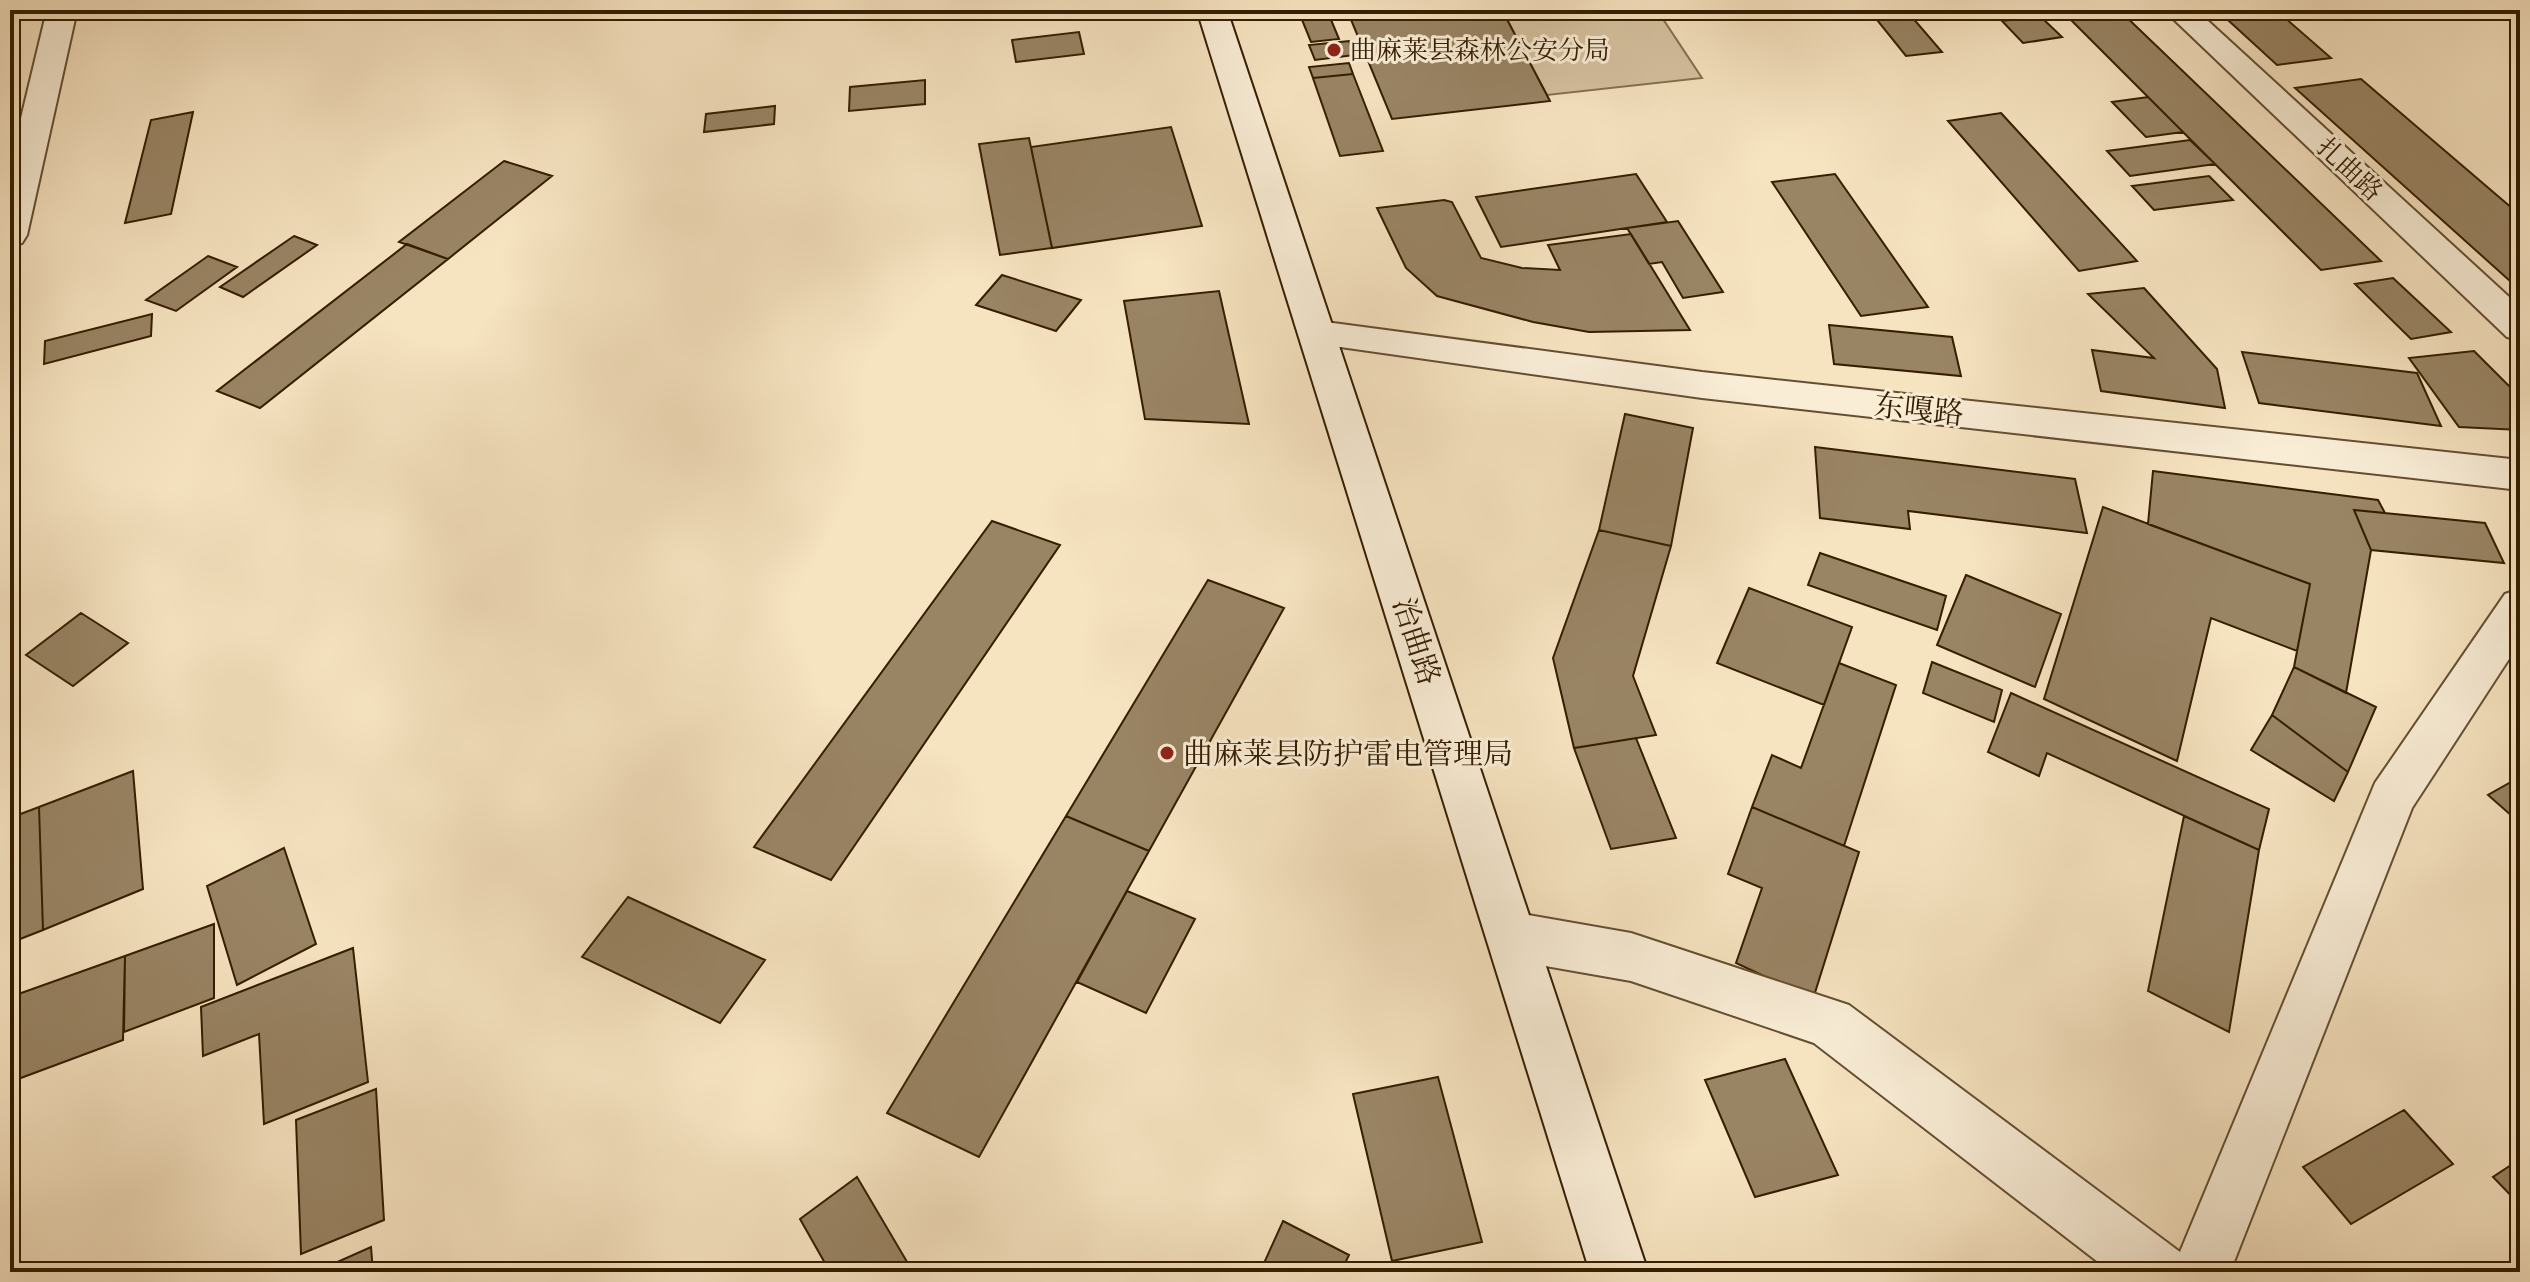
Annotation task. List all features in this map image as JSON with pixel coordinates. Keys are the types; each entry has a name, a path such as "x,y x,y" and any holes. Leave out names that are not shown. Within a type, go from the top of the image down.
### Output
{"street":[{"path":"10,235 62,10"},
{"name":"治曲路","path":"1212,10 1619,1272"},
{"name":"扎曲路","path":"2179,10 2520,328"},
{"name":"东嘎路","path":"1318,333 1702,385 2520,475"},
{"path":"2201,1272 2392,798 2520,606"},
{"path":"1511,936 1631,957 1830,1023 2159,1272"}],"shaded area":[{"path":"1502,10 1657,10 1702,78 1547,95"}],"building":[{"path":"1298,10 1327,10 1339,39 1311,42"},
{"path":"1347,10 1502,10 1550,101 1392,119"},
{"path":"1869,10 1906,10 1942,52 1906,56"},
{"path":"1974,10 2027,10 1979,16"},
{"path":"2061,10 2119,10 2381,261 2321,270"},
{"path":"2217,10 2276,10 2331,58 2277,65"},
{"path":"2040,16 2062,37 2023,43 2002,21"},
{"path":"1079,32 1084,54 1016,62 1012,40"},
{"path":"1349,41 1355,55 1315,60 1309,45"},
{"path":"1349,63 1353,74 1313,78 1309,67"},
{"path":"1353,74 1383,151 1340,156 1313,78"},
{"path":"2361,79 2520,215 2520,290 2295,88"},
{"path":"925,80 925,104 849,111 850,87"},
{"path":"2148,97 2183,132 2146,137 2112,102"},
{"path":"775,106 774,124 704,132 706,114"},
{"path":"193,112 171,214 125,223 151,120"},
{"path":"2001,113 2137,261 2079,271 1948,121"},
{"path":"1171,127 1202,226 1052,248 1031,147"},
{"path":"1029,138 1052,248 1000,255 979,144"},
{"path":"2190,140 2215,164 2130,176 2107,151"},
{"path":"504,161 552,176 448,259 399,242"},
{"path":"1636,174 1667,222 1501,247 1476,197"},
{"path":"1835,174 1928,307 1861,316 1772,182"},
{"path":"2209,176 2233,200 2154,210 2132,186"},
{"path":"1444,200 1452,202 1481,258 1522,268 1560,270 1548,245 1631,234 1690,330 1589,332 1533,322 1437,296 1406,268 1377,208"},
{"path":"1678,221 1723,292 1683,298 1662,262 1649,264 1627,228"},
{"path":"294,236 317,245 243,297 220,287"},
{"path":"407,244 448,259 260,408 217,391"},
{"path":"208,256 237,267 176,311 146,300"},
{"path":"1002,275 1081,300 1056,331 976,305"},
{"path":"2393,278 2451,332 2411,339 2355,284"},
{"path":"2144,288 2217,369 2225,408 2101,391 2092,350 2154,358 2088,294"},
{"path":"1219,291 1249,424 1145,419 1124,301"},
{"path":"152,314 151,336 44,364 45,341"},
{"path":"1829,325 1952,337 1961,376 1834,364"},
{"path":"2474,351 2520,397 2520,430 2459,427 2409,358"},
{"path":"2242,352 2417,373 2441,426 2259,403"},
{"path":"1625,414 1693,428 1671,546 1599,530"},
{"path":"1815,447 2075,479 2087,533 1908,511 1910,529 1820,518"},
{"path":"2153,471 2378,500 2385,513 2354,510 2371,550 2346,693 2294,667 2310,584 2148,524"},
{"path":"2103,507 2310,584 2297,651 2211,618 2177,761 2044,699"},
{"path":"2354,510 2485,523 2504,563 2371,550"},
{"path":"992,521 1060,545 831,880 754,847"},
{"path":"1599,530 1671,546 1633,676 1656,735 1574,748 1553,658"},
{"path":"1820,553 1946,596 1937,630 1808,585"},
{"path":"1966,575 2061,614 2035,687 1937,645"},
{"path":"1208,580 1284,608 1149,851 1066,816"},
{"path":"1749,588 1852,627 1824,705 1717,663"},
{"path":"81,613 128,643 73,686 26,655"},
{"path":"1932,662 2002,690 1994,722 1923,693"},
{"path":"1839,663 1896,685 1844,846 1752,807 1772,755 1801,768"},
{"path":"2294,667 2376,707 2348,772 2272,715"},
{"path":"2011,693 2269,809 2259,850 2047,753 2039,776 1988,752"},
{"path":"2272,715 2348,772 2334,801 2251,750"},
{"path":"1636,738 1676,838 1611,849 1574,748"},
{"path":"19,754 20,815 10,818 10,758"},
{"path":"133,771 143,889 43,930 39,807"},
{"path":"2520,777 2520,823 2488,795"},
{"path":"39,807 43,930 10,943 10,818"},
{"path":"1752,807 1859,852 1813,999 1736,963 1762,888 1728,874"},
{"path":"1066,816 1149,851 979,1157 887,1113"},
{"path":"2184,816 2259,850 2229,1032 2148,991"},
{"path":"284,848 316,944 237,985 207,886"},
{"path":"1127,891 1195,919 1146,1013 1077,982"},
{"path":"628,897 765,960 720,1023 582,957"},
{"path":"214,924 214,998 124,1032 125,956"},
{"path":"353,948 368,1082 264,1124 259,1034 203,1056 201,1007"},
{"path":"125,956 123,1040 10,1082 10,997"},
{"path":"1785,1059 1838,1175 1755,1197 1705,1080"},
{"path":"1438,1077 1482,1242 1392,1261 1353,1094"},
{"path":"376,1089 384,1220 301,1254 296,1120"},
{"path":"2404,1110 2453,1164 2351,1224 2303,1167"},
{"path":"2520,1159 2520,1205 2493,1177"},
{"path":"857,1177 913,1272 830,1272 800,1219"},
{"path":"1283,1221 1349,1255 1341,1272 1260,1272"},
{"path":"371,1247 373,1272 315,1272"}],"place":[{"name":"曲麻莱县森林公安分局","path":"1334,50"},
{"name":"曲麻莱县防护雷电管理局","path":"1167,753"}]}
